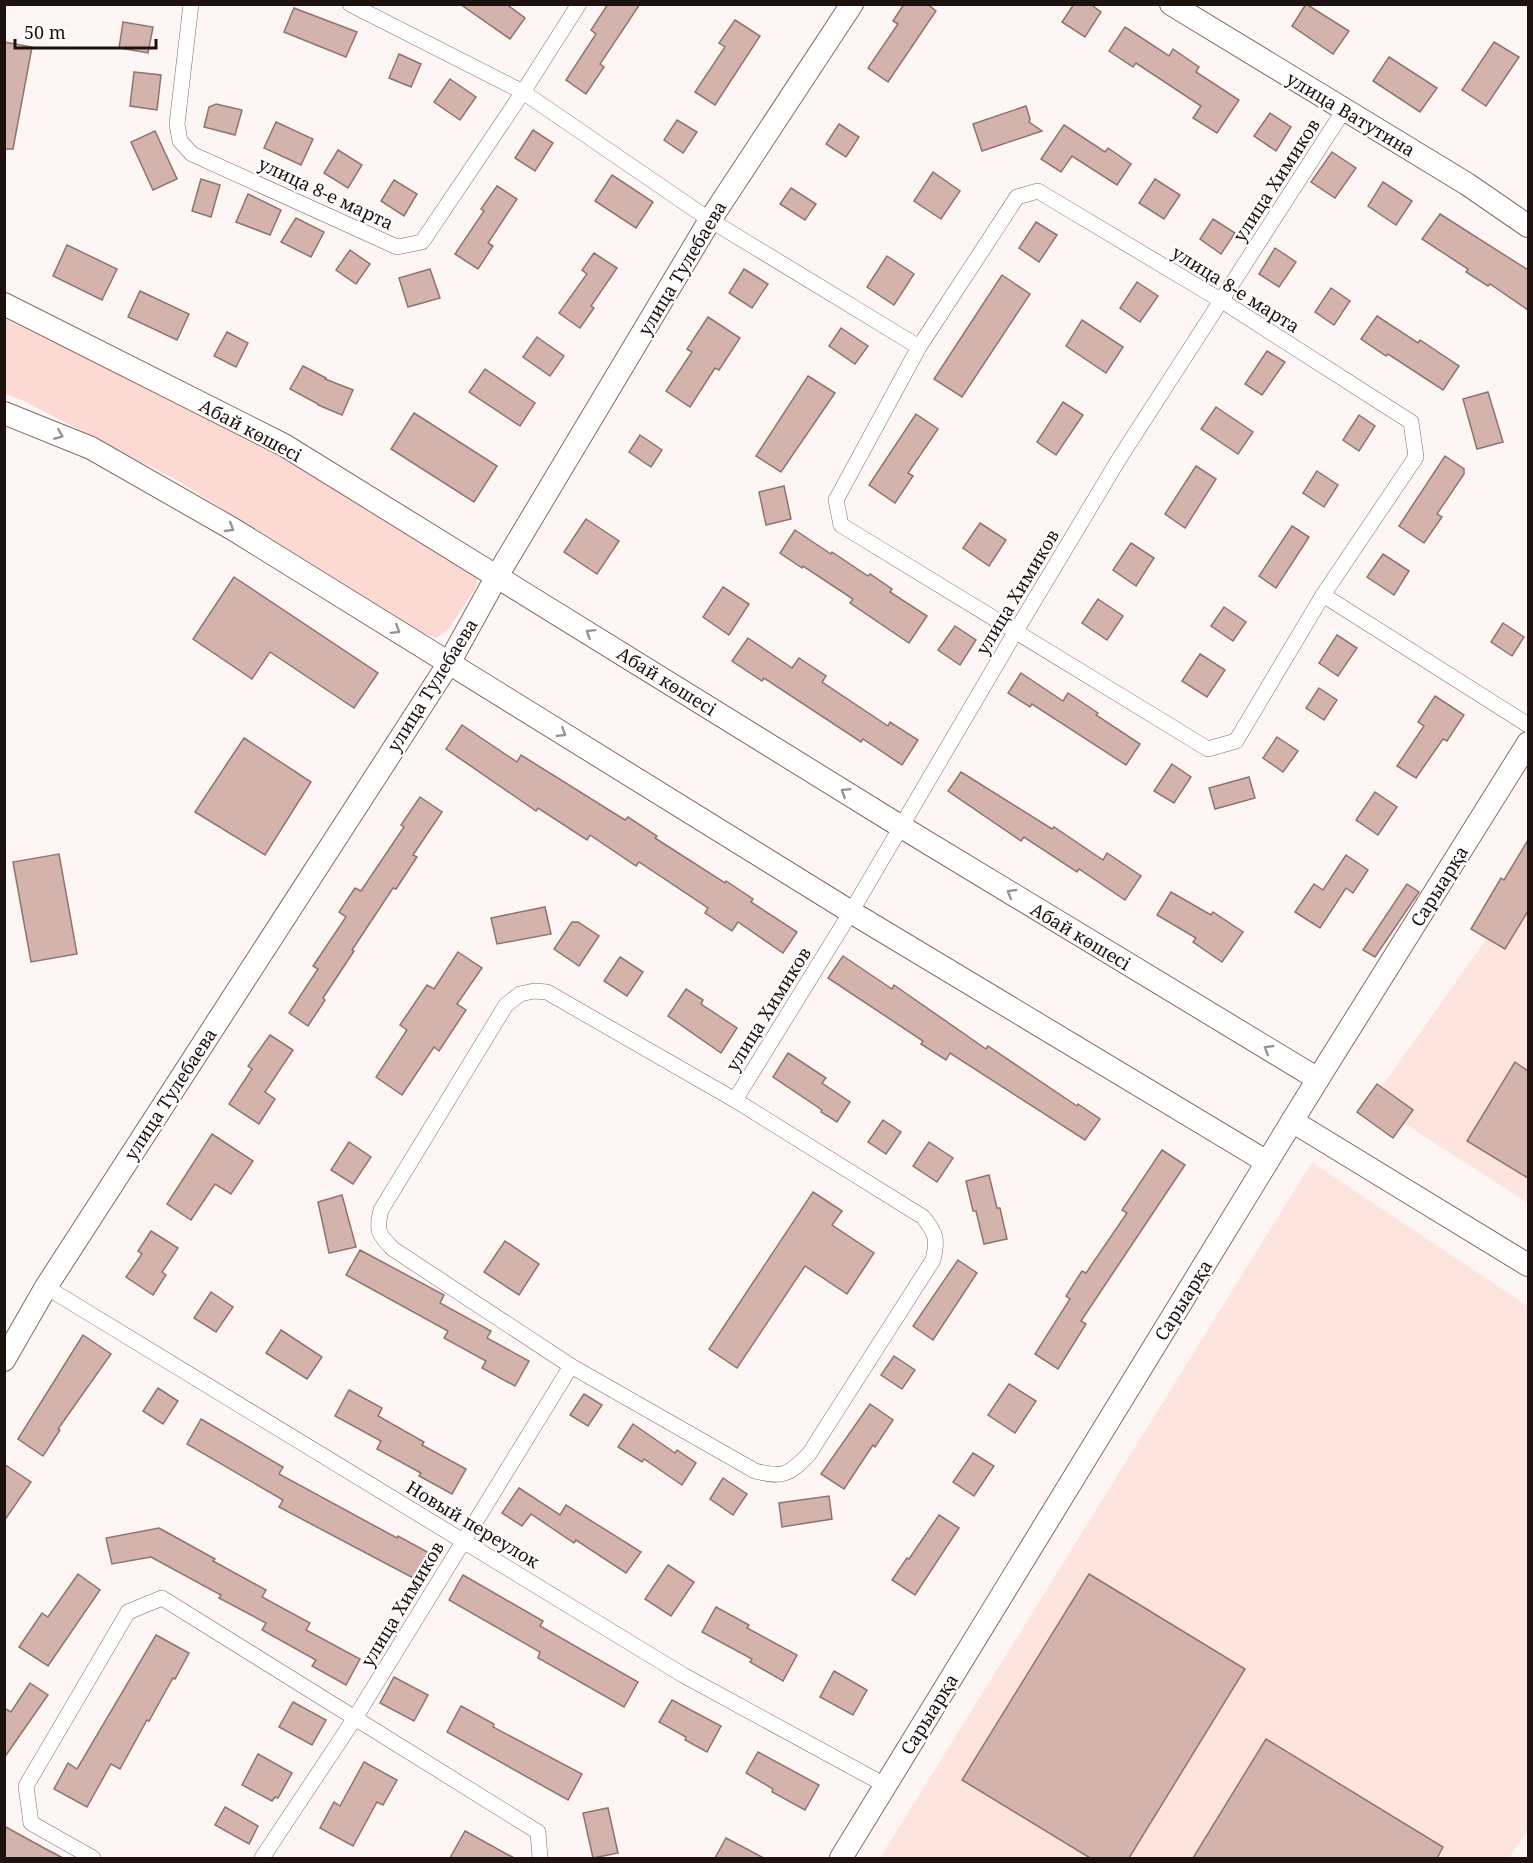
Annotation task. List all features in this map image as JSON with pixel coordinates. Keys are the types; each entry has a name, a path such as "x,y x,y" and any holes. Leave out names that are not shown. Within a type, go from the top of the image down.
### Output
{"street":[{"name":"улица 8-е марта","path":"190,4 177,124 180,141 192,154 397,247 422,242 579,4"},
{"path":"350,4 523,92 711,220 919,347"},
{"name":"улица Тулебаева","path":"4,1360 46,1287 449,663 497,576 711,220 852,4"},
{"name":"улица Ватутина","path":"1171,4 1467,184 1528,226"},
{"name":"улица Химиков","path":"735,1100 851,912 1119,459 1344,110"},
{"name":"улица 8-е марта","path":"1038,191 1222,301 1411,422 1416,457 1323,596 1236,741 1208,749 841,525 836,500 919,347 1017,197 1038,191"},
{"name":"Абай көшесі","path":"4,304 284,445 900,826 1318,1079"},
{"path":"4,413 92,448 231,528 851,912 1267,1162"},
{"path":"1323,596 1528,725"},
{"name":"Сарыарқа","path":"841,1858 1292,1121 1528,743"},
{"name":"улица Химиков","path":"534,991 547,992 735,1100 923,1217 934,1230 936,1245 933,1260 809,1454 794,1470 774,1476 755,1471 571,1366 393,1249 381,1237 378,1224 381,1210 506,1005 520,994 534,991"},
{"path":"1292,1121 1528,1266"},
{"name":"Новый переулок","path":"46,1287 683,1675 885,1785"},
{"name":"улица Химиков","path":"262,1858 356,1718 571,1366"},
{"path":"93,1858 31,1823 26,1786 128,1612 162,1598 538,1832 540,1858"}],"shaded area":[{"path":"5,319 312,467 478,578 476,587 448,630 436,638 417,631 178,481 22,400 5,394"},
{"path":"1528,880 1528,1203 1371,1102"},
{"path":"1312,1162 1528,1306 1528,1830 1509,1858 880,1858"}],"building":[{"path":"460,4 506,4 525,18 510,39"},
{"path":"608,4 640,4 600,64 604,67 586,94 566,80 596,34 591,30"},
{"path":"904,4 927,4 936,11 888,82 868,68 898,24 893,21"},
{"path":"1074,4 1090,4 1101,12 1085,37 1062,22"},
{"path":"1306,4 1349,31 1333,54 1292,26"},
{"path":"294,8 357,32 346,57 284,32"},
{"path":"735,20 760,36 715,105 695,92 725,47 719,43"},
{"path":"123,22 153,27 148,53 119,48"},
{"path":"1125,27 1169,56 1173,49 1199,67 1196,72 1239,100 1217,133 1193,118 1201,106 1136,63 1133,67 1109,51"},
{"path":"4,42 32,47 13,149 4,149"},
{"path":"1494,42 1519,57 1486,106 1462,90"},
{"path":"399,54 421,64 411,87 389,78"},
{"path":"1389,57 1437,88 1420,112 1373,81"},
{"path":"134,72 161,75 157,110 130,106"},
{"path":"450,79 476,97 460,120 434,102"},
{"path":"216,104 242,110 235,135 204,127 209,107"},
{"path":"1026,106 1029,122 1042,131 982,151 973,124"},
{"path":"1270,113 1291,127 1276,151 1254,136"},
{"path":"677,120 697,132 683,153 664,140"},
{"path":"276,122 313,139 301,165 264,148"},
{"path":"839,124 859,137 846,157 826,144"},
{"path":"1064,125 1105,152 1108,148 1131,164 1117,185 1072,156 1061,172 1041,159"},
{"path":"533,130 553,143 535,171 515,158"},
{"path":"155,131 177,179 153,190 131,142"},
{"path":"338,150 362,165 348,188 324,173"},
{"path":"1332,152 1356,168 1335,198 1311,182"},
{"path":"933,172 960,191 941,219 914,201"},
{"path":"612,175 653,202 636,228 595,201"},
{"path":"201,179 220,185 211,217 192,211"},
{"path":"1155,179 1180,195 1164,219 1139,203"},
{"path":"394,180 417,194 404,216 381,201"},
{"path":"1383,182 1412,201 1396,225 1368,206"},
{"path":"497,186 517,199 488,243 493,246 478,269 455,254 484,211 481,209"},
{"path":"791,188 816,204 805,220 780,204"},
{"path":"248,194 281,210 270,235 236,222"},
{"path":"1440,214 1528,270 1528,310 1490,284 1488,286 1466,272 1468,269 1422,239"},
{"path":"296,218 324,232 311,257 281,242"},
{"path":"1213,219 1235,233 1221,254 1200,239"},
{"path":"1036,222 1057,235 1039,262 1019,248"},
{"path":"67,245 117,269 102,300 53,276"},
{"path":"1275,248 1296,262 1279,287 1259,274"},
{"path":"350,250 370,264 356,284 336,270"},
{"path":"594,253 617,268 591,306 594,308 580,328 559,313 587,274 582,270"},
{"path":"887,256 914,274 894,305 867,287"},
{"path":"430,269 440,298 408,307 399,278"},
{"path":"744,269 768,284 752,308 729,293"},
{"path":"1002,275 1030,294 962,397 934,379"},
{"path":"1137,282 1158,296 1140,322 1120,308"},
{"path":"1331,288 1350,301 1334,325 1315,312"},
{"path":"140,291 189,314 177,340 128,317"},
{"path":"1377,316 1418,343 1420,340 1459,366 1443,390 1361,339"},
{"path":"708,317 740,338 719,370 715,368 690,407 666,391 692,352 687,349"},
{"path":"1082,320 1123,347 1106,373 1066,346"},
{"path":"841,328 868,346 855,364 829,346"},
{"path":"227,332 248,343 236,367 214,356"},
{"path":"537,337 564,356 550,376 523,357"},
{"path":"1267,351 1285,362 1262,395 1245,384"},
{"path":"303,366 325,379 353,390 342,415 290,389"},
{"path":"485,369 535,403 520,426 469,392"},
{"path":"808,376 835,393 781,472 756,456"},
{"path":"1488,392 1503,442 1477,449 1463,399"},
{"path":"1063,402 1083,415 1056,455 1037,442"},
{"path":"1216,407 1253,432 1238,454 1201,429"},
{"path":"414,413 497,466 474,502 391,449"},
{"path":"916,414 938,429 908,473 913,476 895,503 869,485"},
{"path":"1359,415 1375,426 1359,451 1343,440"},
{"path":"640,435 662,450 651,467 629,452"},
{"path":"1445,456 1464,469 1464,474 1437,514 1442,517 1424,543 1399,526"},
{"path":"1196,466 1216,479 1185,528 1165,514"},
{"path":"1317,471 1338,485 1324,507 1303,493"},
{"path":"784,486 791,519 766,525 759,492"},
{"path":"586,519 619,541 597,574 564,552"},
{"path":"980,523 1006,540 989,566 963,548"},
{"path":"1292,526 1309,537 1276,588 1259,576"},
{"path":"795,530 868,576 870,574 892,589 890,592 927,616 909,643 850,603 853,599 780,553"},
{"path":"1131,543 1154,558 1136,586 1113,570"},
{"path":"1383,554 1409,571 1394,595 1367,577"},
{"path":"234,577 378,673 354,708 270,652 252,679 193,639"},
{"path":"723,587 749,604 729,635 703,617"},
{"path":"1098,599 1123,616 1107,640 1082,623"},
{"path":"1224,607 1246,622 1233,641 1211,626"},
{"path":"1503,623 1524,637 1512,656 1491,642"},
{"path":"955,626 976,640 960,665 938,650"},
{"path":"1337,635 1357,648 1338,676 1319,663"},
{"path":"748,638 792,668 799,658 826,676 822,682 888,726 890,722 918,740 902,765 863,739 861,742 764,678 762,681 732,661"},
{"path":"1200,654 1225,670 1207,697 1182,681"},
{"path":"1021,673 1063,701 1068,693 1140,744 1126,765 1032,704 1030,707 1008,693"},
{"path":"1319,688 1337,700 1324,720 1306,708"},
{"path":"1435,696 1464,715 1447,741 1443,739 1416,778 1397,766 1424,726 1418,722"},
{"path":"462,725 517,762 521,755 625,820 628,817 657,836 655,838 753,899 751,902 797,932 783,953 738,922 732,931 705,913 708,908 639,862 636,866 590,835 587,840 538,808 536,811 446,749"},
{"path":"1277,737 1298,751 1283,772 1263,758"},
{"path":"244,738 311,782 265,855 195,812"},
{"path":"1172,764 1191,777 1174,803 1154,791"},
{"path":"961,772 1052,829 1054,827 1103,860 1107,853 1141,876 1125,900 1079,869 1077,872 1024,837 1021,841 948,791"},
{"path":"1249,777 1255,798 1215,809 1209,788"},
{"path":"1375,792 1397,807 1378,835 1356,820"},
{"path":"420,797 442,812 413,855 417,857 396,889 393,888 352,950 354,951 323,998 325,1000 308,1026 289,1013 318,969 313,966 346,917 339,912 355,888 361,891 404,827 401,825"},
{"path":"1528,840 1528,911 1505,949 1471,929 1501,878 1504,880"},
{"path":"59,854 77,954 31,962 13,862"},
{"path":"1346,855 1368,870 1353,893 1346,888 1320,928 1295,912 1314,884 1323,890"},
{"path":"1407,884 1419,892 1375,957 1363,950"},
{"path":"1171,892 1211,915 1213,912 1243,932 1222,962 1193,942 1196,938 1157,915"},
{"path":"545,907 551,934 497,944 491,918"},
{"path":"572,922 578,922 599,936 579,966 554,949"},
{"path":"458,952 482,968 457,1004 466,1010 439,1051 434,1047 402,1095 376,1077 407,1030 400,1025 427,985 434,989"},
{"path":"843,956 892,989 894,985 986,1049 988,1046 1100,1119 1085,1140 950,1053 946,1060 921,1044 923,1041 828,978"},
{"path":"620,957 643,972 627,996 604,981"},
{"path":"686,989 703,1000 701,1004 737,1028 721,1053 668,1016"},
{"path":"270,1035 293,1050 265,1092 275,1099 259,1124 229,1104 252,1069 248,1066"},
{"path":"788,1053 826,1078 822,1083 850,1102 837,1122 773,1077"},
{"path":"1515,1062 1528,1071 1528,1178 1467,1141"},
{"path":"1377,1084 1413,1110 1393,1138 1357,1112"},
{"path":"883,1120 901,1132 886,1154 868,1142"},
{"path":"212,1134 253,1161 231,1194 215,1184 191,1220 167,1204"},
{"path":"349,1142 371,1157 353,1184 331,1170"},
{"path":"929,1142 953,1158 937,1182 913,1166"},
{"path":"1162,1150 1185,1165 1081,1321 1086,1324 1058,1369 1035,1354 1070,1299 1066,1296 1082,1271 1086,1273 1127,1213 1122,1210"},
{"path":"989,1175 1007,1239 984,1244 966,1181"},
{"path":"813,1192 842,1211 832,1225 874,1253 847,1294 805,1266 737,1368 709,1349"},
{"path":"342,1195 356,1247 329,1253 318,1202"},
{"path":"151,1231 178,1248 162,1272 166,1275 153,1295 126,1277 142,1254 138,1251"},
{"path":"505,1241 539,1264 519,1295 484,1272"},
{"path":"360,1250 444,1295 440,1303 491,1331 487,1338 529,1361 515,1386 482,1368 486,1361 444,1338 448,1331 346,1275"},
{"path":"958,1260 977,1273 933,1340 913,1326"},
{"path":"211,1292 233,1307 216,1332 194,1318"},
{"path":"281,1330 322,1357 307,1379 266,1353"},
{"path":"83,1335 111,1354 58,1429 60,1430 43,1456 18,1439"},
{"path":"894,1356 915,1370 902,1389 881,1375"},
{"path":"1009,1384 1036,1401 1015,1433 988,1415"},
{"path":"158,1388 178,1401 163,1424 143,1411"},
{"path":"349,1390 382,1408 378,1416 424,1442 422,1445 466,1469 452,1494 419,1476 421,1473 377,1449 381,1441 335,1416"},
{"path":"584,1394 602,1405 588,1426 570,1415"},
{"path":"870,1404 893,1420 875,1447 873,1445 844,1489 821,1474"},
{"path":"201,1419 283,1467 279,1474 431,1554 417,1580 279,1507 283,1500 187,1444"},
{"path":"633,1424 675,1453 677,1450 696,1463 682,1485 644,1459 642,1462 618,1447"},
{"path":"973,1453 994,1466 974,1496 953,1482"},
{"path":"4,1464 31,1482 4,1521"},
{"path":"723,1478 747,1494 733,1515 710,1499"},
{"path":"519,1488 560,1515 566,1505 641,1552 626,1573 576,1540 574,1543 531,1514 522,1526 502,1513"},
{"path":"829,1496 832,1519 782,1527 779,1503"},
{"path":"939,1515 959,1528 915,1595 892,1580"},
{"path":"159,1528 266,1590 262,1597 310,1623 306,1630 360,1659 346,1685 312,1666 316,1660 262,1630 266,1623 219,1598 221,1595 151,1557 112,1564 106,1538"},
{"path":"668,1565 694,1582 671,1616 645,1599"},
{"path":"78,1574 100,1590 48,1666 19,1647 42,1613 48,1617"},
{"path":"1089,1574 1245,1669 1129,1858 1090,1858 962,1780"},
{"path":"463,1575 543,1621 540,1626 638,1682 624,1707 538,1658 540,1652 449,1600"},
{"path":"716,1607 749,1625 747,1628 797,1655 783,1681 750,1662 752,1659 702,1632"},
{"path":"156,1635 189,1653 149,1721 147,1720 120,1769 111,1764 87,1807 54,1789 68,1763 77,1769"},
{"path":"834,1671 867,1690 853,1715 820,1697"},
{"path":"394,1677 428,1695 414,1721 380,1703"},
{"path":"30,1683 48,1695 4,1758 4,1708 11,1712"},
{"path":"672,1700 721,1726 707,1752 659,1722"},
{"path":"293,1702 326,1720 312,1745 279,1727"},
{"path":"461,1706 494,1724 493,1727 582,1774 568,1800 447,1732"},
{"path":"1266,1739 1443,1847 1437,1858 1193,1858"},
{"path":"758,1752 819,1785 805,1810 772,1792 773,1789 746,1773"},
{"path":"258,1754 292,1773 278,1798 275,1797 272,1801 242,1785"},
{"path":"364,1762 397,1780 383,1805 377,1802 353,1846 320,1828 334,1802 340,1806"},
{"path":"225,1807 258,1826 249,1844 215,1825"},
{"path":"608,1808 618,1853 593,1858 583,1813"},
{"path":"4,1826 44,1848 63,1858 4,1858"},
{"path":"465,1831 514,1858 450,1858"},
{"path":"726,1838 764,1858 715,1858"}]}
